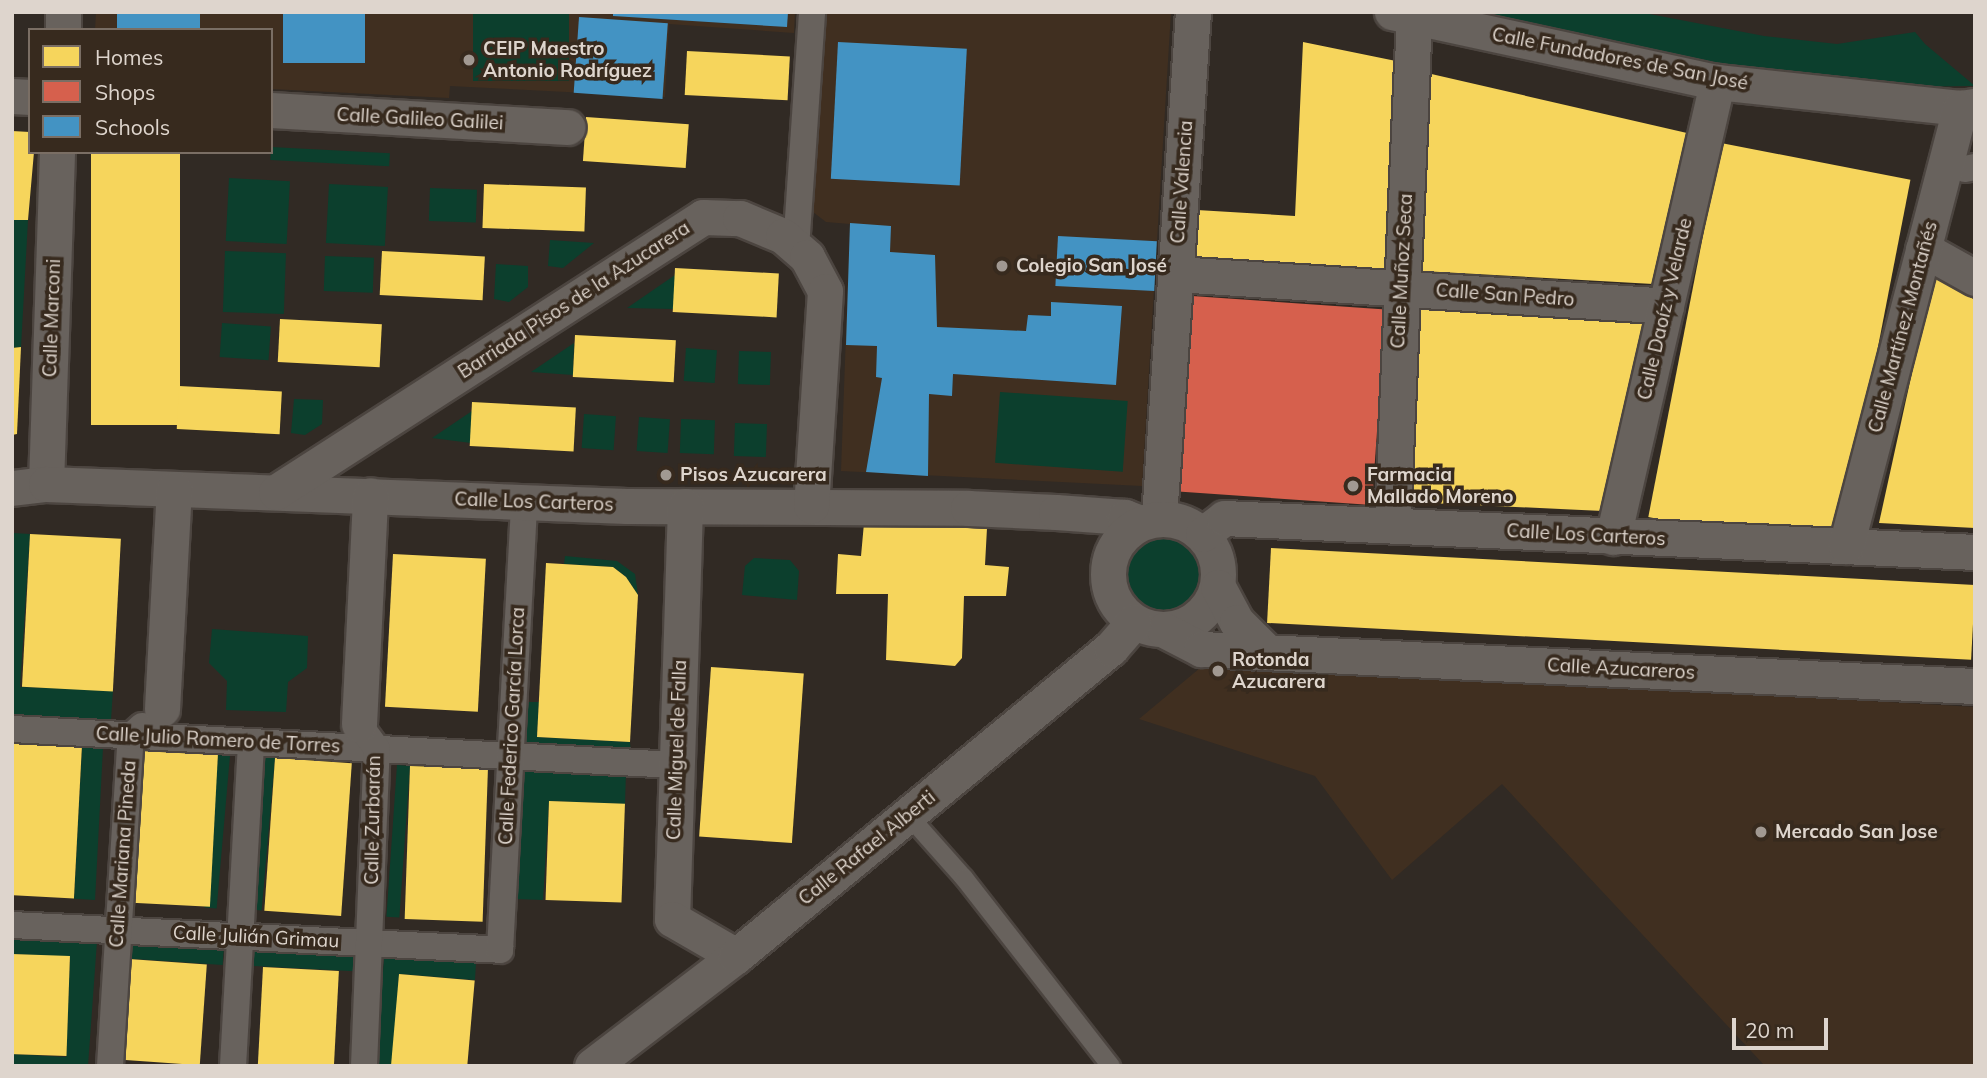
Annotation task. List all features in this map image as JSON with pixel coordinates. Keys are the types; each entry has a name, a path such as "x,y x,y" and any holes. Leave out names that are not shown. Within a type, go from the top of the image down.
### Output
{"street":[{"path":"796,248 812,12"},
{"name":"Calle Valencia","path":"1150,521 1176,274 1193,12"},
{"name":"Calle Fundadores de San José","path":"1403,15 1717,82 1967,107"},
{"name":"Calle Muñoz Seca","path":"1392,525 1401,288 1403,15"},
{"name":"Calle Daoíz y Velarde","path":"1613,537 1717,82"},
{"name":"Calle Martínez Montañés","path":"1846,546 1923,249 1967,107"},
{"name":"Calle Galileo Galilei","path":"273,110 568,127"},
{"name":"Calle Marconi","path":"46,484 57,154"},
{"name":"Barriada Pisos de la Azucarera","path":"276,492 703,217 740,218 783,236 807,257 825,291 811,506"},
{"path":"1923,249 1975,278"},
{"name":"Calle San Pedro","path":"1176,274 1666,306"},
{"name":"Calle Los Carteros","path":"12,488 46,484 524,502 1056,512 1150,521"},
{"name":"Calle Mariana Pineda","path":"110,1066 131,736 162,709 174,489"},
{"name":"Calle Zurbarán","path":"364,1066 369,943 370,495"},
{"name":"Calle Federico García Lorca","path":"500,950 524,502"},
{"name":"Calle Miguel de Falla","path":"685,506 672,919 736,956"},
{"path":"1056,512 1109,561"},
{"name":"Calle Los Carteros","path":"1203,534 1224,518 1975,552"},
{"path":"1150,521 1193,526 1203,534 1219,564 1218,587 1203,613 1189,624 1149,626 1117,606 1108,585 1109,561 1122,536 1150,521"},
{"path":"1218,587 1237,622 1267,652"},
{"name":"Calle Azucareros","path":"1149,626 1201,649 1975,686"},
{"name":"Calle Rafael Alberti","path":"592,1066 736,956 1111,649 1149,626"},
{"name":"Calle Julio Romero de Torres","path":"12,729 251,742 368,736 511,757 675,765"},
{"path":"233,1066 251,742"},
{"name":"Calle Julián Grimau","path":"12,925 500,950"}],"lane":[{"path":"908,815 964,878 1111,1066"}],"shaded area":[{"name":"CEIP Maestro Antonio Rodríguez","path":"96,12 795,12 794,33 669,24 665,97 450,86 449,98 273,89 273,28 95,28"},
{"name":"Colegio San José","path":"823,12 1171,12 1142,486 841,471 850,224 826,222 813,212"},
{"name":"Mercado San Jose","path":"1206,663 1975,707 1975,1066 1765,1066 1502,784 1392,880 1315,776 1139,719"}],"green space":[{"path":"473,12 569,12 569,81 473,81"},
{"path":"1473,12 1639,12 1764,36 1837,44 1915,32 1925,44 1975,86 1888,87 1716,65"},
{"path":"273,147 390,153 389,166 270,160 271,154 273,154"},
{"path":"229,178 290,181 287,244 226,241"},
{"path":"329,184 388,187 385,246 326,243"},
{"path":"430,188 477,190 476,223 429,221"},
{"path":"12,220 28,220 21,347 12,348"},
{"path":"550,240 594,243 563,268 548,266"},
{"path":"225,251 286,253 284,314 223,312"},
{"path":"325,256 374,258 373,293 324,291"},
{"path":"496,264 528,266 528,287 509,302 494,299"},
{"path":"675,275 674,309 627,308"},
{"path":"222,323 271,326 269,360 220,357"},
{"path":"574,343 573,375 531,372"},
{"path":"686,348 717,350 715,383 684,381"},
{"path":"739,351 771,352 770,385 738,384"},
{"path":"1000,392 1128,401 1123,472 995,463"},
{"path":"294,399 323,400 322,424 305,435 291,433"},
{"path":"472,411 471,443 432,438"},
{"path":"584,414 616,416 614,450 582,448"},
{"path":"639,417 670,419 668,453 637,451"},
{"path":"681,419 715,420 714,454 680,453"},
{"path":"735,423 767,424 766,457 734,456"},
{"path":"13,533 30,534 20,687 113,690 111,720 12,716"},
{"path":"1165,537 1180,540 1193,549 1202,562 1205,577 1202,592 1193,605 1180,614 1165,617 1150,614 1137,605 1128,592 1125,577 1128,562 1137,549 1150,540"},
{"path":"565,556 617,561 635,574 638,595 626,577 613,567 564,564"},
{"path":"754,558 790,560 799,571 797,600 742,595 745,566"},
{"path":"212,629 308,636 307,668 288,682 286,712 226,710 227,681 209,663"},
{"path":"526,702 539,702 537,737 630,742 631,756 522,749"},
{"path":"82,747 103,748 95,900 74,899"},
{"path":"218,755 230,756 217,908 205,907"},
{"path":"263,757 275,758 262,910 250,909"},
{"path":"397,765 410,766 399,918 386,917"},
{"path":"522,767 626,771 625,804 549,801 543,900 514,899"},
{"path":"12,936 97,941 88,1066 12,1066 12,1054 66,1057 70,957 12,954"},
{"path":"122,942 224,949 223,965 121,958"},
{"path":"253,951 356,956 355,971 252,966"},
{"path":"384,957 476,962 475,980 399,974 393,1066 377,1066"}],"building: Homes":[{"path":"1303,42 1396,61 1387,269 1194,259 1197,210 1295,216"},
{"path":"687,51 790,56 788,100 685,95"},
{"path":"1427,73 1687,133 1653,284 1422,271"},
{"path":"586,117 689,124 686,168 583,161"},
{"path":"12,131 28,132 28,154 34,154 28,220 12,220"},
{"path":"1721,143 1910,180 1838,554 1648,517"},
{"path":"91,154 180,154 180,425 91,425"},
{"path":"484,184 586,188 584,232 482,228"},
{"path":"382,251 485,256 483,300 380,295"},
{"path":"675,268 779,273 777,317 673,312"},
{"path":"1933,277 1975,300 1975,528 1879,523"},
{"path":"1417,305 1646,322 1603,511 1409,502"},
{"path":"280,319 382,324 380,367 278,362"},
{"path":"575,335 676,340 674,382 573,377"},
{"path":"21,347 17,434 12,435 12,348"},
{"path":"179,386 282,391 280,434 177,429"},
{"path":"472,402 576,407 574,451 470,446"},
{"path":"864,523 987,528 985,565 1009,567 1006,596 964,596 962,658 955,666 886,660 888,594 836,594 838,554 861,556"},
{"path":"30,534 121,539 113,692 22,687"},
{"path":"1271,548 1975,585 1971,660 1267,623"},
{"path":"393,554 486,559 478,712 385,707"},
{"path":"546,563 613,567 626,577 638,595 630,742 537,737"},
{"path":"711,667 804,673 792,843 699,837"},
{"path":"12,743 82,747 74,898 12,895"},
{"path":"140,751 218,755 210,907 132,903"},
{"path":"275,758 352,763 341,916 264,911"},
{"path":"410,766 488,769 483,922 405,919"},
{"path":"549,801 625,804 621,903 546,900"},
{"path":"12,954 70,956 66,1056 12,1054"},
{"path":"129,959 207,964 200,1065 122,1060"},
{"path":"263,967 339,971 334,1066 258,1066"},
{"path":"399,974 475,981 467,1066 391,1066"}],"building: Shops":[{"path":"1192,296 1386,310 1372,505 1178,492"}],"building: Schools":[{"path":"117,12 200,12 200,28 117,28"},
{"path":"283,12 365,12 365,63 283,63"},
{"path":"613,12 788,12 787,27 613,16"},
{"path":"579,17 668,23 662,99 574,93"},
{"path":"838,42 967,49 960,186 831,179"},
{"path":"850,223 891,226 890,252 935,255 937,327 1026,331 1028,315 1051,316 1051,302 1122,306 1116,385 953,374 952,396 929,394 928,476 866,472 882,378 876,377 877,346 846,345"},
{"path":"1058,236 1157,241 1154,291 1055,286"}],"place":[{"name":"CEIP Maestro Antonio Rodríguez","path":"469,60"},
{"name":"Colegio San José","path":"1002,266"},
{"name":"Pisos Azucarera","path":"666,475"},
{"name":"Farmacia Mallado Moreno","path":"1353,486"},
{"name":"Rotonda Azucarera","path":"1218,671"},
{"name":"Mercado San Jose","path":"1761,832"}]}
